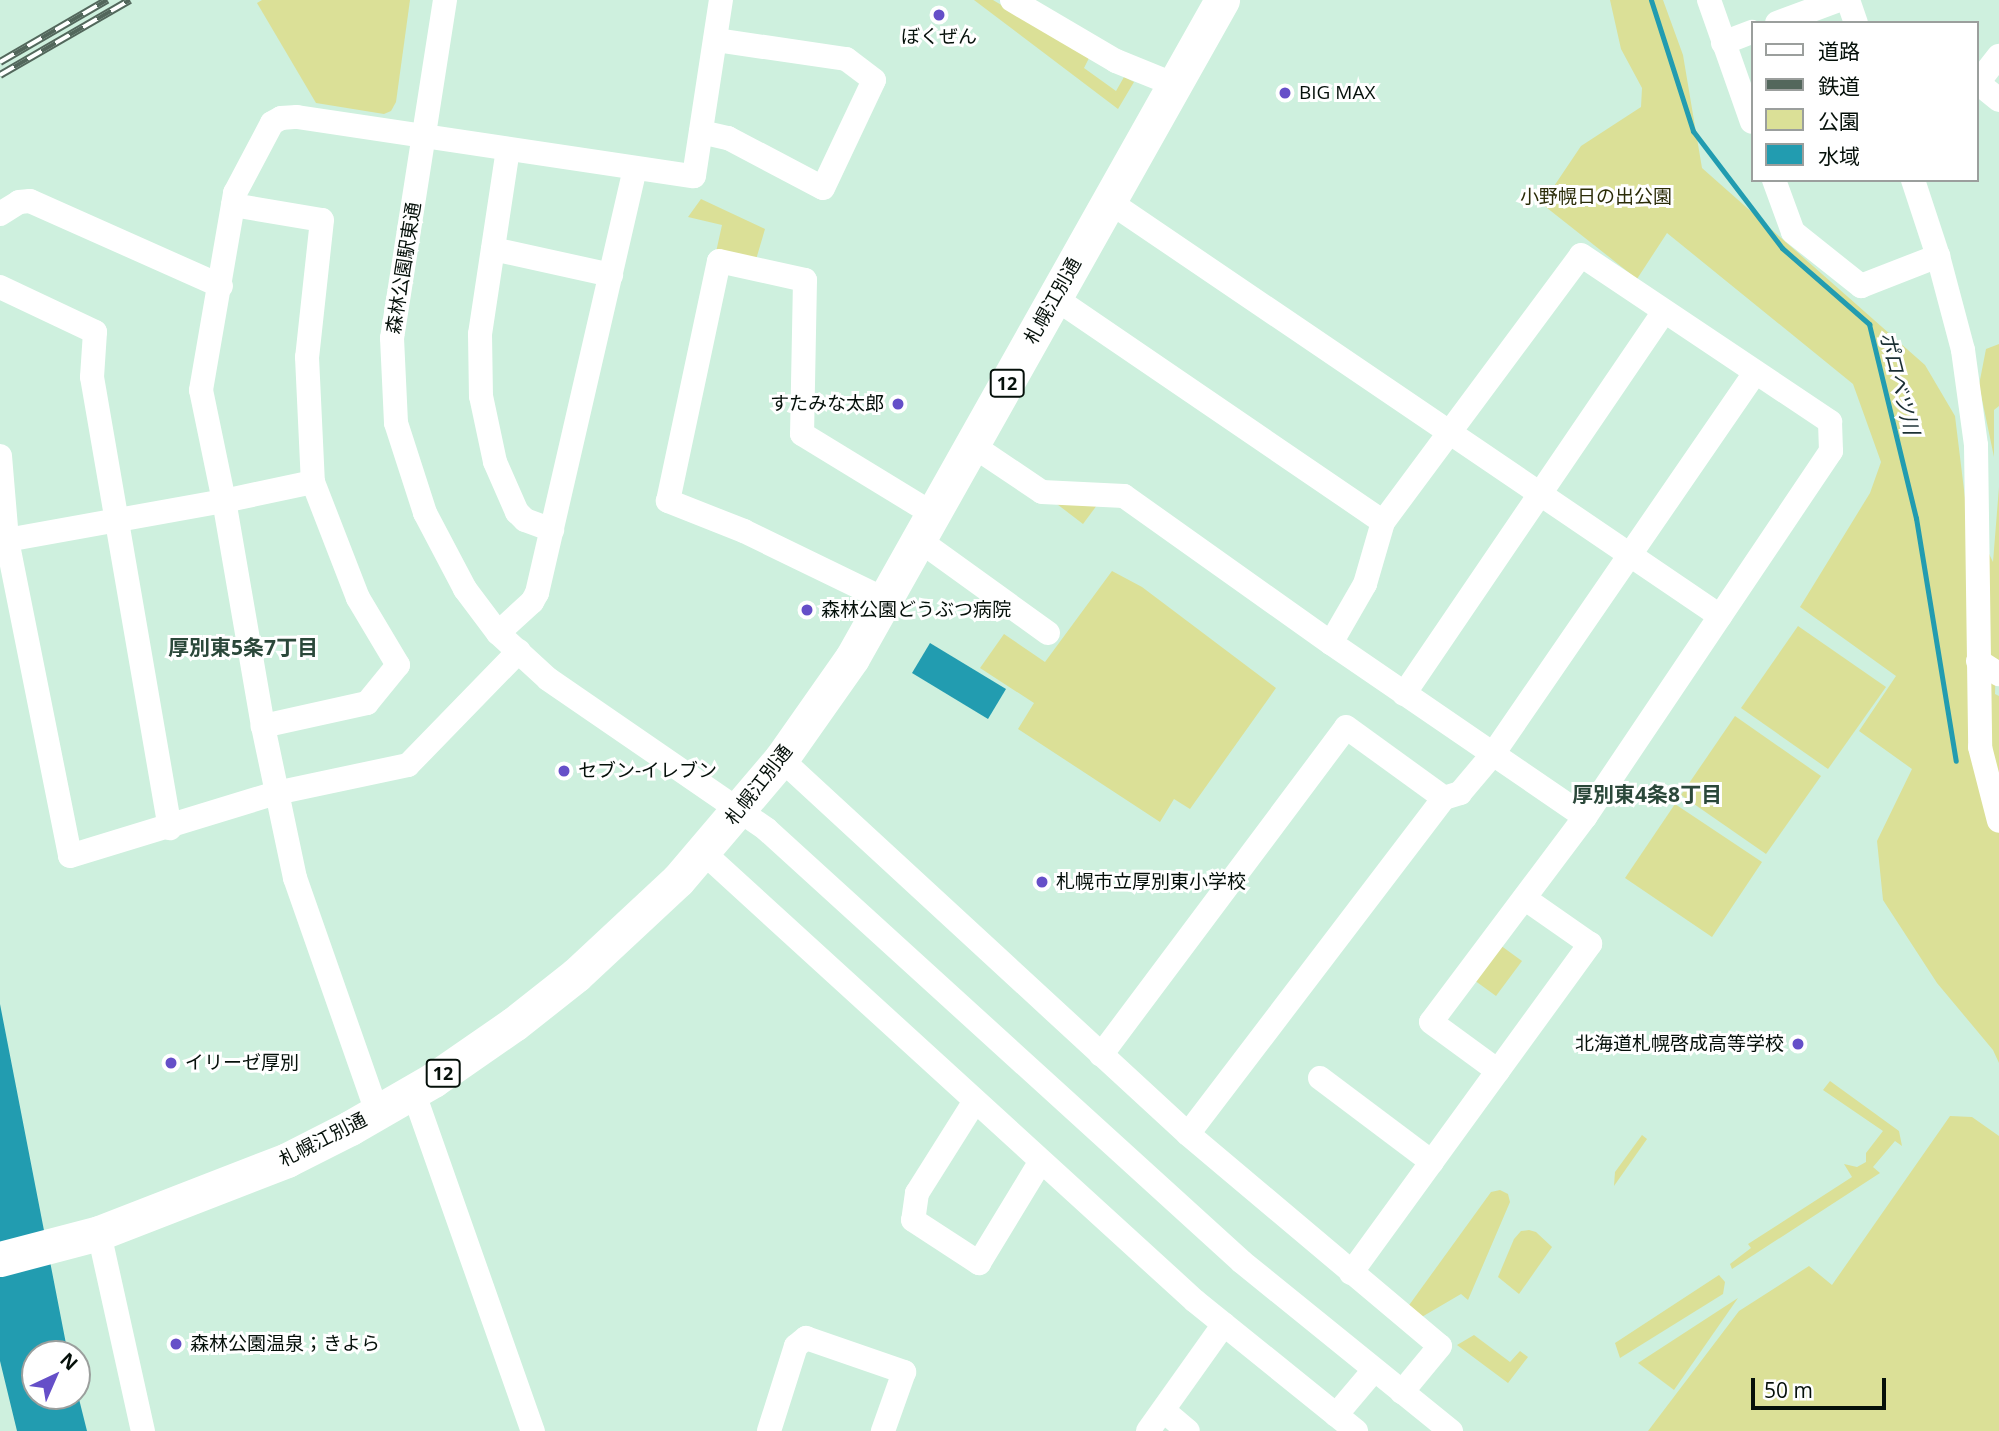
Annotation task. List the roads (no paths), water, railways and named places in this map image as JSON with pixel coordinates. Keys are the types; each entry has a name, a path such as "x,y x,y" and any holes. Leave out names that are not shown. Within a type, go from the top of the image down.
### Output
{"highway":[{"name":"札幌江別通","path":"0,1259 90,1236 287,1160 377,1112 488,1042 576,975 636,921 704,853 781,760 852,657 1222,0"}],"street":[{"name":"森林公園駅東通","path":"445,0 392,338 396,423 425,513 465,589 498,633 548,679 740,810 783,845 1242,1262 1451,1431"},
{"path":"377,1112 295,878 263,726 225,501 201,390 233,205 250,164 272,123 281,118 298,117 694,176 721,0"},
{"path":"1012,0 1116,61 1173,84"},
{"path":"1709,0 1750,117"},
{"path":"1782,21 1839,0"},
{"path":"1848,0 1855,21"},
{"path":"1723,43 1750,33"},
{"path":"701,132 728,138 824,188 874,80 846,59 715,40"},
{"path":"1978,83 1999,56"},
{"path":"1978,85 1999,100"},
{"path":"508,149 479,354 485,423 495,461 517,512 526,520 552,530"},
{"path":"498,633 535,598 635,168"},
{"path":"1775,182 1793,232 1861,286 1938,256"},
{"path":"1914,182 1938,256 1963,350 1976,445 1989,667 1980,747 1999,821"},
{"path":"1107,200 1720,616"},
{"path":"0,214 19,202 30,201 221,286"},
{"path":"233,205 322,220 307,357 313,482 358,598 398,665 367,703 263,726"},
{"path":"493,249 611,275"},
{"path":"1331,643 1365,584 1383,522 1581,255 1830,422 1831,451 1585,817 1431,1022 1498,1072"},
{"path":"886,600 744,531 668,500 719,261 805,280 802,434 926,527 1048,633"},
{"path":"0,287 95,332 92,377 170,828"},
{"path":"1055,298 1383,522"},
{"path":"1404,694 1664,312"},
{"path":"1188,1134 1444,798 1460,793 1493,754 1755,373"},
{"path":"972,445 1042,492 1124,496 1404,694 1585,817"},
{"path":"0,456 7,540 70,856 170,828 276,793 408,765 519,651"},
{"path":"7,540 225,501 313,482"},
{"path":"1101,1055 1346,727 1444,798"},
{"path":"781,760 1188,1134 1440,1346 1402,1392"},
{"path":"704,853 1224,1324 1356,1431"},
{"path":"1350,1273 1590,944 1524,898"},
{"path":"1320,1078 1432,1162"},
{"path":"413,1091 533,1431"},
{"path":"975,1101 917,1193 913,1220 979,1263 1041,1161"},
{"path":"90,1236 143,1431"},
{"path":"1148,1431 1224,1324"},
{"path":"769,1431 793,1355 800,1339 806,1338 904,1372 883,1431"},
{"path":"1336,1415 1374,1370"},
{"path":"1164,1411 1188,1431"}],"water":[{"path":"930,643 1006,689 988,719 912,673"},
{"path":"0,1004 65,1340 21,1340 21,1410 82,1410 87,1431 17,1431 0,1361"}],"waterway":[{"name":"ポロベツ川","path":"1651,0 1693,131 1782,248 1869,324 1916,518 1956,761"}],"railway":[{"path":"0,62 107,0"},
{"path":"0,75 130,0"}],"place":[{"name":"ぼくぜん","path":"939,15"},
{"name":"BIG MAX","path":"1285,93"},
{"name":"すたみな太郎","path":"898,404"},
{"name":"森林公園どうぶつ病院","path":"807,610"},
{"name":"セブン-イレブン","path":"564,771"},
{"name":"札幌市立厚別東小学校","path":"1042,882"},
{"name":"北海道札幌啓成高等学校","path":"1798,1044"},
{"name":"イリーゼ厚別","path":"171,1063"},
{"name":"森林公園温泉；きよら","path":"176,1344"}],"district":[{"name":"厚別東5条7丁目","path":"243,647"},
{"name":"厚別東4条8丁目","path":"1647,794"}],"park label":[{"name":"小野幌日の出公園","path":"1596,197"}]}
